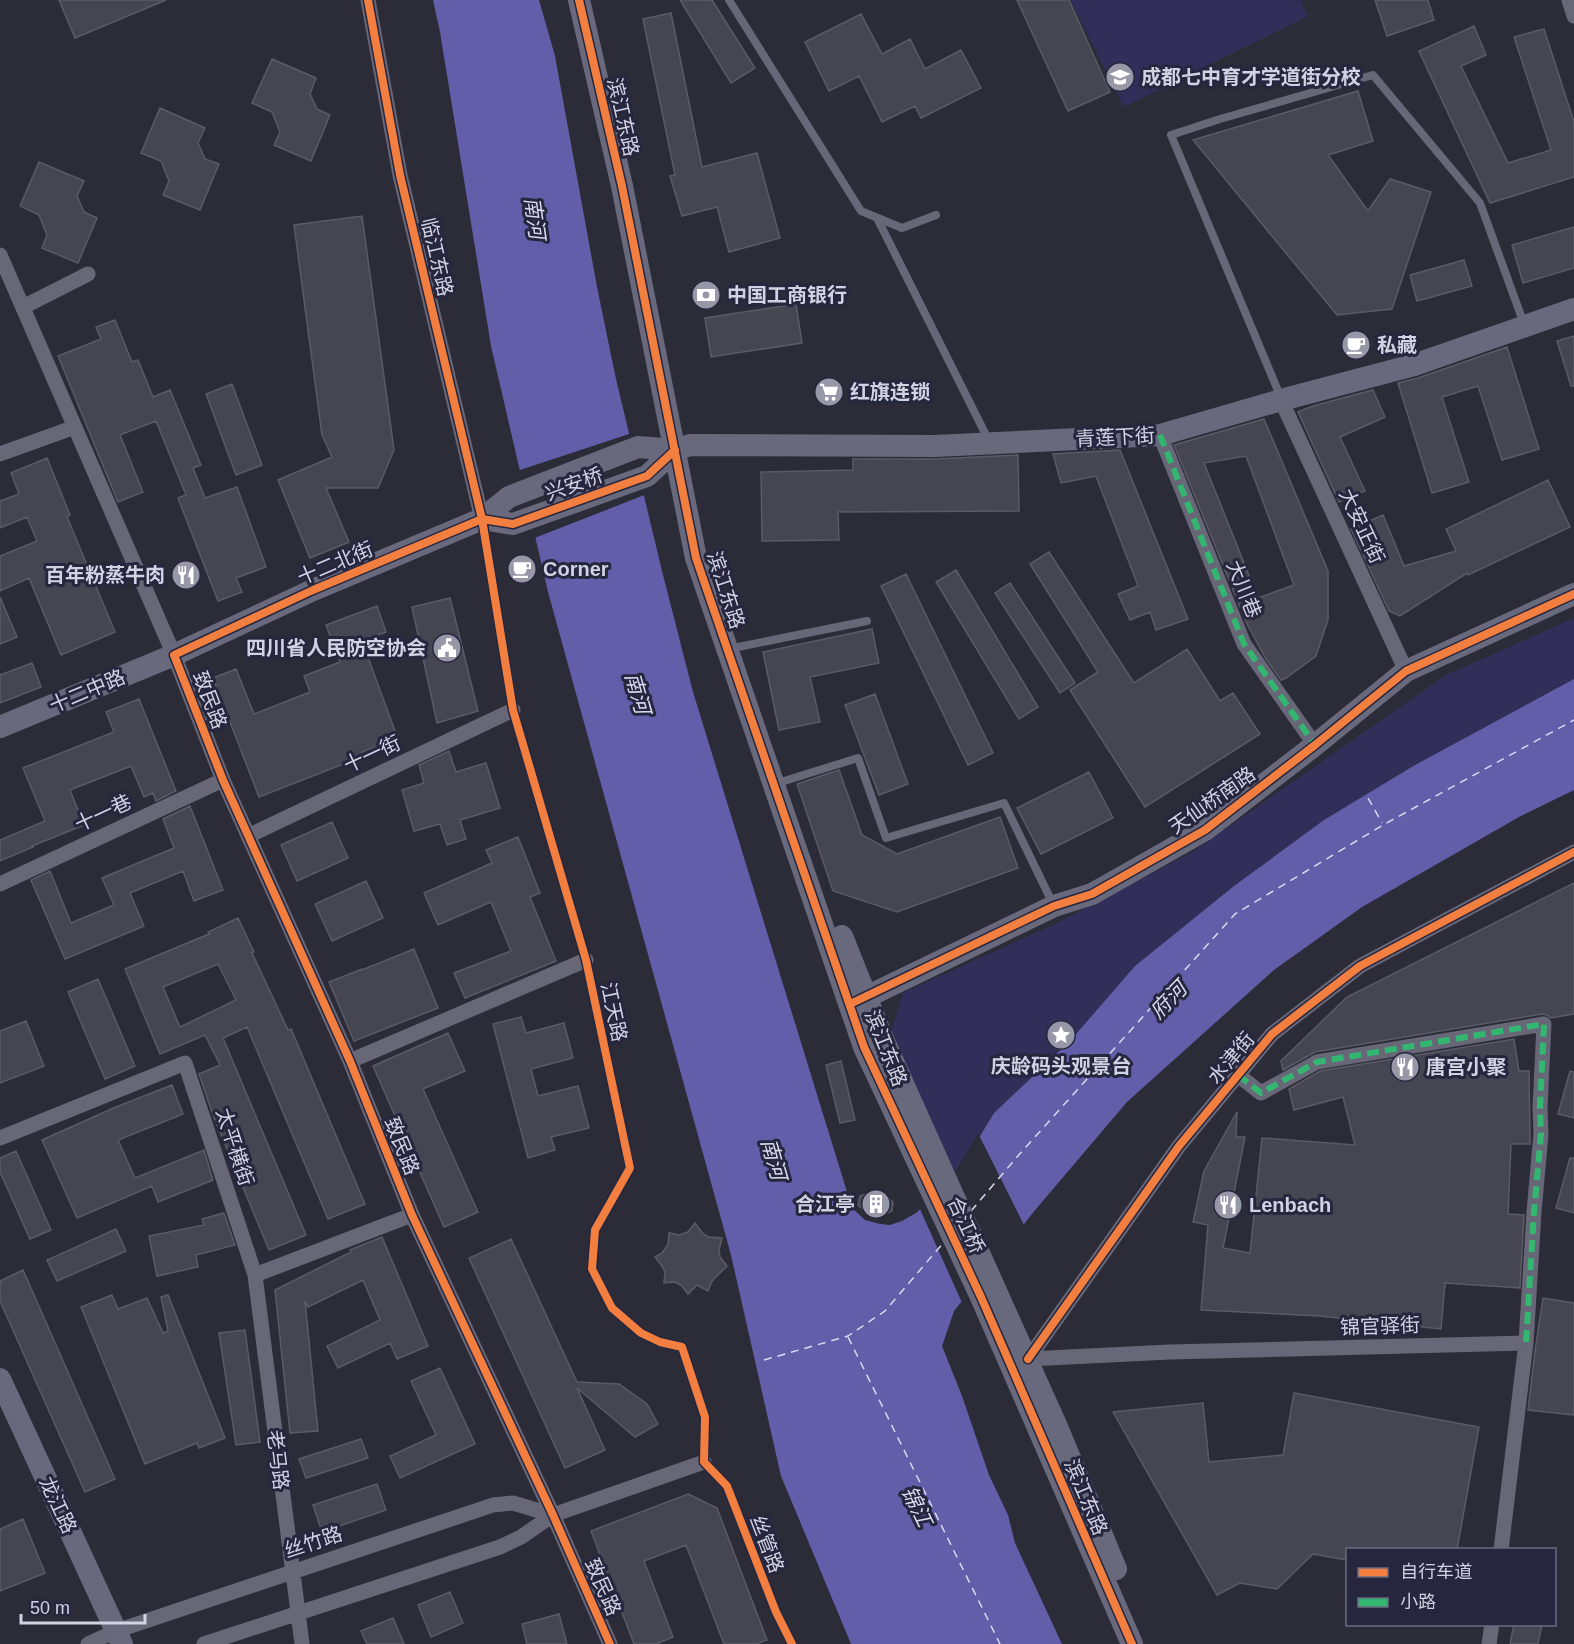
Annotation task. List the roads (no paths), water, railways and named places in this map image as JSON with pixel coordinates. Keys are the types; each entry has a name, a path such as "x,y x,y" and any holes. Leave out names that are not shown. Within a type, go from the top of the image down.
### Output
{"main road":[{"name":"滨江东路","path":"579,0 683,448 709,548 781,782 858,1001"},
{"name":"滨江东路","path":"595,0 637,183 683,448 696,558 858,1001 927,1160"},
{"name":"青莲下街","path":"482,519 509,496 638,447 935,446 1160,435 1414,365 1574,309"},
{"name":"兴安桥","path":"482,519 513,524 647,476 683,448"},
{"name":"十二北街","path":"174,655 313,590 482,519"},
{"name":"天仙桥南路","path":"858,1001 1054,906 1092,894 1205,830 1315,745 1406,670 1574,594"},
{"name":"十二中路","path":"0,728 174,655"},
{"name":"合江桥","path":"927,1160 986,1289"},
{"name":"滨江东路","path":"986,1289 1028,1359 1147,1644"},
{"name":"滨江东路","path":"986,1289 1132,1644"},
{"name":"龙江路","path":"0,1379 119,1638"}],"street":[{"name":"临江东路","path":"368,0 400,174 482,519"},
{"path":"1569,0 1574,16"},
{"name":"致民路","path":"0,255 174,655 223,780 350,1060 412,1215 553,1515 610,1644"},
{"path":"23,308 88,274"},
{"name":"大安正街","path":"1281,400 1406,670"},
{"path":"0,454 75,427"},
{"name":"大川巷","path":"1160,435 1244,644 1315,745"},
{"name":"十一街","path":"248,836 513,710"},
{"name":"十一巷","path":"0,884 223,780"},
{"name":"水津街","path":"1028,1359 1179,1146 1272,1034 1360,966 1574,852"},
{"name":"江天路","path":"350,1060 586,960"},
{"path":"1238,1075 1261,1093 1317,1062 1544,1024 1541,1134 1526,1343 1501,1548"},
{"name":"太平横街","path":"0,1138 185,1063 255,1275"},
{"path":"255,1275 412,1215"},
{"name":"老马路","path":"255,1275 302,1644"},
{"name":"锦官驿街","path":"1028,1359 1182,1352 1526,1343"},
{"path":"204,1644 500,1546 521,1537 553,1515 704,1461"},
{"name":"丝竹路","path":"88,1644 119,1638 292,1571 493,1505 513,1503 553,1515"},
{"path":"1490,1644 1492,1626"}],"lane":[{"path":"729,0 861,212 902,228 936,215"},
{"path":"1281,400 1171,135 1373,75 1480,203 1525,327"},
{"path":"877,218 990,444"},
{"path":"738,647 867,621"},
{"path":"781,782 858,758 886,838 1004,803 1054,906"}],"water":[{"path":"433,0 539,0 555,56 616,379 693,692 852,1208 865,1220 890,1225 902,1221 916,1213 954,1179 994,1113 1070,1041 1135,966 1234,886 1324,820 1415,765 1574,679 1574,790 1519,817 1362,907 1274,970 1127,1102 1036,1209 954,1311 942,1346 989,1475 1008,1515 1015,1543 1062,1644 851,1644 781,1476 731,1255 548,592 491,346"}],"place":[{"name":"成都七中育才学道街分校","path":"1120,77"},
{"name":"中国工商银行","path":"706,295"},
{"name":"私藏","path":"1356,345"},
{"name":"红旗连锁","path":"829,392"},
{"name":"Corner","path":"522,569"},
{"name":"百年粉蒸牛肉","path":"186,575"},
{"name":"四川省人民防空协会","path":"447,648"},
{"name":"庆龄码头观景台","path":"1061,1035"},
{"name":"唐宫小聚","path":"1405,1067"},
{"name":"合江亭","path":"876,1204"},
{"name":"Lenbach","path":"1228,1205"}],"water label":[{"name":"南河","path":"535,218"},
{"name":"南河","path":"638,693"},
{"name":"府河","path":"1168,1000"},
{"name":"南河","path":"774,1159"},
{"name":"锦江","path":"917,1506"}]}
